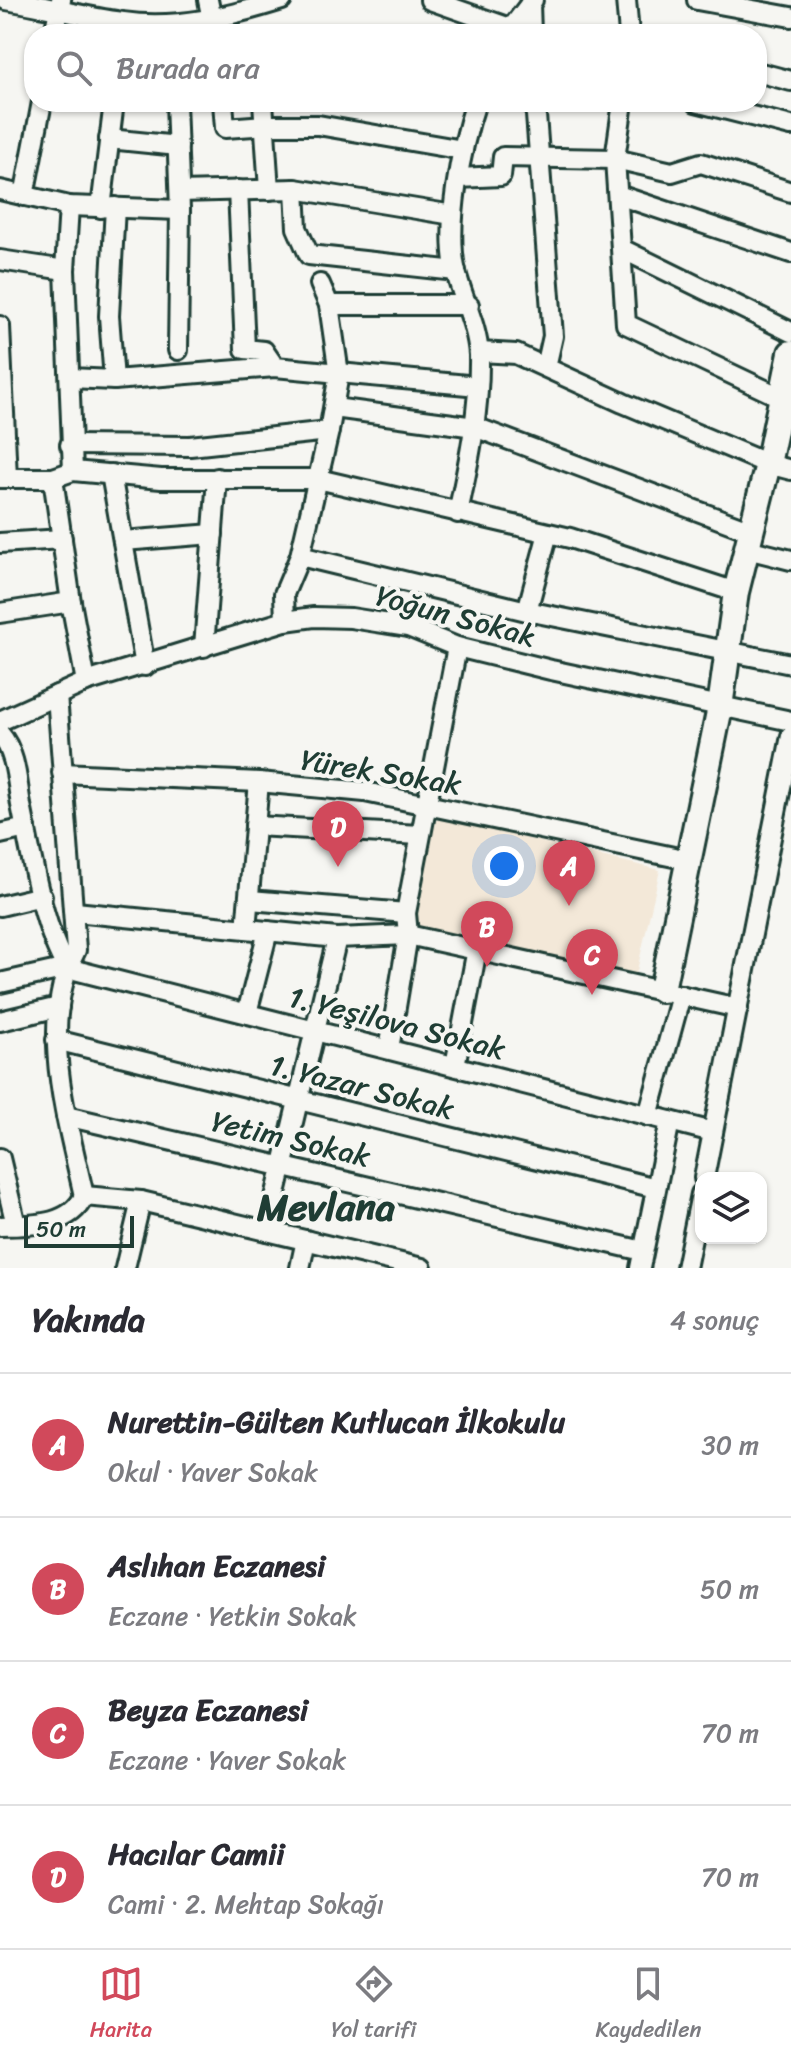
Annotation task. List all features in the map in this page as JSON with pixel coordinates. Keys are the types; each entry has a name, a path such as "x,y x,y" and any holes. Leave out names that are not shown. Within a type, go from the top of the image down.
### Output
{"main road":[{"path":"671,992 688,860 720,707 736,592 749,540 780,467 791,353"}],"street":[{"path":"6,0 60,4 113,24"},
{"path":"208,0 214,24"},
{"path":"430,0 462,5 496,24"},
{"path":"626,0 628,24"},
{"path":"702,0 791,17"},
{"path":"219,24 275,1"},
{"path":"513,24 531,1"},
{"path":"531,1 531,24"},
{"path":"56,24 60,4"},
{"path":"767,75 791,81"},
{"path":"24,196 40,112"},
{"path":"113,112 108,208 109,316 114,380"},
{"path":"176,112 180,201 178,350"},
{"path":"224,112 225,128 318,125 463,150"},
{"path":"265,112 269,190"},
{"path":"458,513 475,427 479,352 469,305 456,271 453,215 463,150 473,112"},
{"path":"536,112 553,336 546,367"},
{"path":"622,112 615,159 626,324 784,404"},
{"path":"736,112 791,126"},
{"path":"109,139 178,146"},
{"path":"458,178 501,176 503,157 615,159 672,172 701,163 791,192"},
{"path":"0,190 69,206 108,208 180,201 238,190 295,189 453,215"},
{"path":"295,189 297,228 309,255 456,271"},
{"path":"238,190 245,349 264,351 275,367"},
{"path":"618,195 791,253"},
{"path":"69,206 65,270 73,471"},
{"path":"622,249 791,332"},
{"path":"0,260 65,270"},
{"path":"285,621 284,594 300,556 339,374 329,305 320,284"},
{"path":"329,305 469,305"},
{"path":"0,326 4,478 53,478 73,471 161,479 318,479 548,533 736,592"},
{"path":"479,352 516,354 623,403 780,467"},
{"path":"70,378 114,380 275,367 478,386"},
{"path":"334,408 475,427 791,560"},
{"path":"70,445 190,446 329,431"},
{"path":"111,474 145,666"},
{"path":"53,478 86,682"},
{"path":"204,647 217,478"},
{"path":"527,611 548,533"},
{"path":"123,541 213,534"},
{"path":"0,543 62,539"},
{"path":"300,556 527,611 791,664"},
{"path":"0,613 71,602"},
{"name":"Yoğun Sokak","path":"0,721 86,682 285,621 314,617 351,618 408,627 457,647 791,721"},
{"path":"389,1049 408,935 406,913 457,647"},
{"path":"0,1158 8,1226 59,1219 78,1208 84,1196 66,1116 56,1040 67,968 76,950 57,695"},
{"path":"0,734 57,952 67,968"},
{"path":"705,1172 791,736"},
{"name":"Yürek Sokak","path":"62,773 259,782 365,792 688,860"},
{"path":"246,929 259,782"},
{"path":"255,826 420,835"},
{"path":"0,834 26,828"},
{"path":"0,906 42,896"},
{"path":"250,900 406,913"},
{"path":"75,912 337,938 408,935 738,1008"},
{"path":"247,1013 268,931"},
{"path":"267,1231 337,938"},
{"path":"455,1066 477,949"},
{"path":"0,983 67,968"},
{"name":"1. Yeşilova Sokak","path":"67,968 713,1132"},
{"path":"648,1116 671,992"},
{"path":"0,1021 59,1007"},
{"name":"1. Yazar Sokak","path":"56,1040 656,1188"},
{"name":"Yetim Sokak","path":"66,1116 283,1166 642,1260"},
{"path":"642,1260 670,1121"},
{"path":"84,1196 141,1201 422,1268"},
{"path":"125,1268 141,1201"},
{"path":"686,1268 695,1224"},
{"path":"300,1268 306,1240"}],"shaded area":[{"path":"441,818 660,870 636,975 413,928 433,822"}],"place":[{"name":"Hacılar Camii","path":"338,867"},
{"name":"Nurettin-Gülten Kutlucan İlkokulu","path":"569,906"},
{"name":"Aslıhan Eczanesi","path":"487,967"},
{"name":"Beyza Eczanesi","path":"592,995"}],"district":[{"name":"Mevlana","path":"326,1207"}]}
